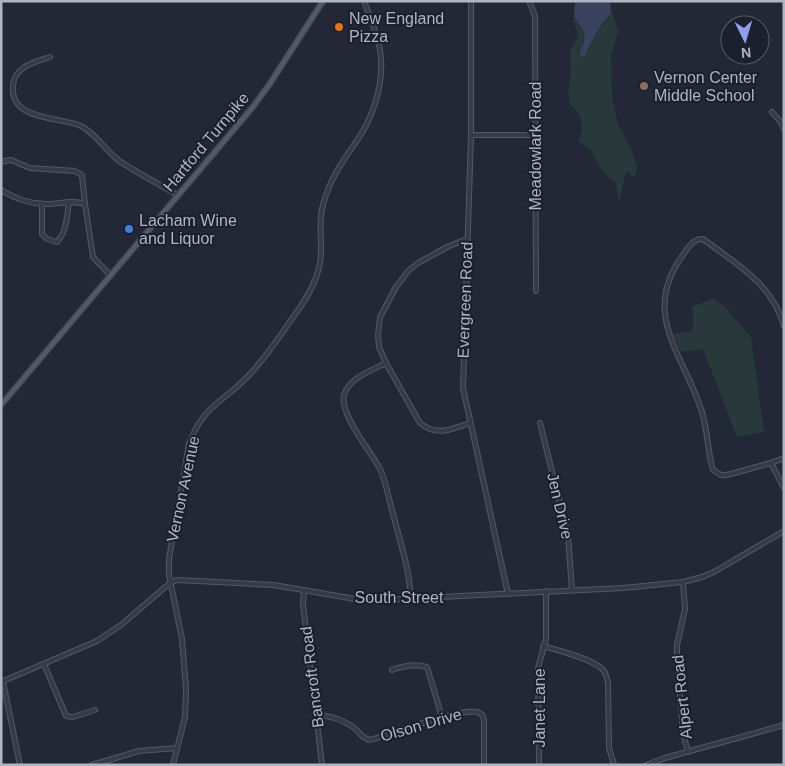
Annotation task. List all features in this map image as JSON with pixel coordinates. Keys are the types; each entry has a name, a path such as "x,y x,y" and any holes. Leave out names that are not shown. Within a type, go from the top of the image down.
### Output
{"main road":[{"name":"Hartford Turnpike","path":"1,405 252,108 323,1"}],"street":[{"name":"Vernon Avenue","path":"174,765 185,717 186,680 182,639 170,583 169,559 189,444 194,430 210,408 250,375 262,360 296,314 312,286 321,256 320,218 323,203 336,171 343,158 359,138 372,110 381,76 381,59 378,43 364,1"},
{"name":"Evergreen Road","path":"471,1 471,135 463,388 508,594"},
{"name":"Meadowlark Road","path":"529,1 535,16 536,291"},
{"path":"50,57 22,68 16,75 13,84 13,96 18,106 29,112 80,126 122,162 178,196"},
{"path":"772,112 784,129"},
{"path":"471,135 535,135"},
{"path":"1,162 11,160 30,168 76,171 82,175 93,257 110,275"},
{"path":"1,190 27,202 42,204 79,202 86,204"},
{"path":"42,204 42,234 47,239 57,242 66,226 69,202"},
{"path":"784,326 777,306 766,290 751,275 703,239 693,242 669,278 665,305 666,324 702,409 713,470 721,476 727,475 784,458"},
{"path":"467,240 449,246 409,270 396,287 380,317 378,325 379,347 420,423 428,429 437,432 470,424"},
{"path":"386,362 348,386 344,395 344,404 350,420 381,470 408,571 411,600"},
{"name":"Jen Drive","path":"540,423 568,536 572,590"},
{"path":"771,463 784,488"},
{"name":"South Street","path":"170,583 177,580 200,580 274,586 361,600 411,600 623,588 683,582 702,577 714,572 784,530"},
{"name":"Alpert Road","path":"683,582 685,609 677,645 677,656 683,733 688,752"},
{"path":"20,765 2,682 84,647 111,632 170,583"},
{"name":"Bancroft Road","path":"304,590 303,604 322,765"},
{"name":"Janet Lane","path":"539,765 538,668 544,646 546,627 546,592"},
{"path":"544,646 593,663 602,668 606,674 608,683 609,748 614,765"},
{"path":"44,664 66,716 73,717 95,710"},
{"path":"392,670 403,666 421,665 427,667 442,717"},
{"name":"Olson Drive","path":"316,716 343,722 355,728 362,736 370,740 442,717 473,711 482,715 484,720 484,765"},
{"path":"646,765 784,725"},
{"path":"92,765 139,751 177,748"}],"shaded area":[{"path":"611,7 618,32 611,55 612,98 618,124 632,151 637,166 636,176 632,177 629,171 625,174 620,200 618,198 616,182 609,178 599,166 591,150 578,140 582,126 580,116 569,101 570,55 578,37 573,21 574,17 584,34 580,53 586,55"},
{"path":"713,299 724,306 751,337 764,432 737,437 703,349 681,352 673,334 693,331 693,306"}],"water":[{"path":"575,1 610,1 611,13 601,25 586,55 583,57 580,54 585,36 583,29 574,17"}],"place":[{"name":"New England Pizza","path":"339,27"},
{"name":"Vernon Center Middle School","path":"644,86"},
{"name":"Lacham Wine and Liquor","path":"129,229"}]}
